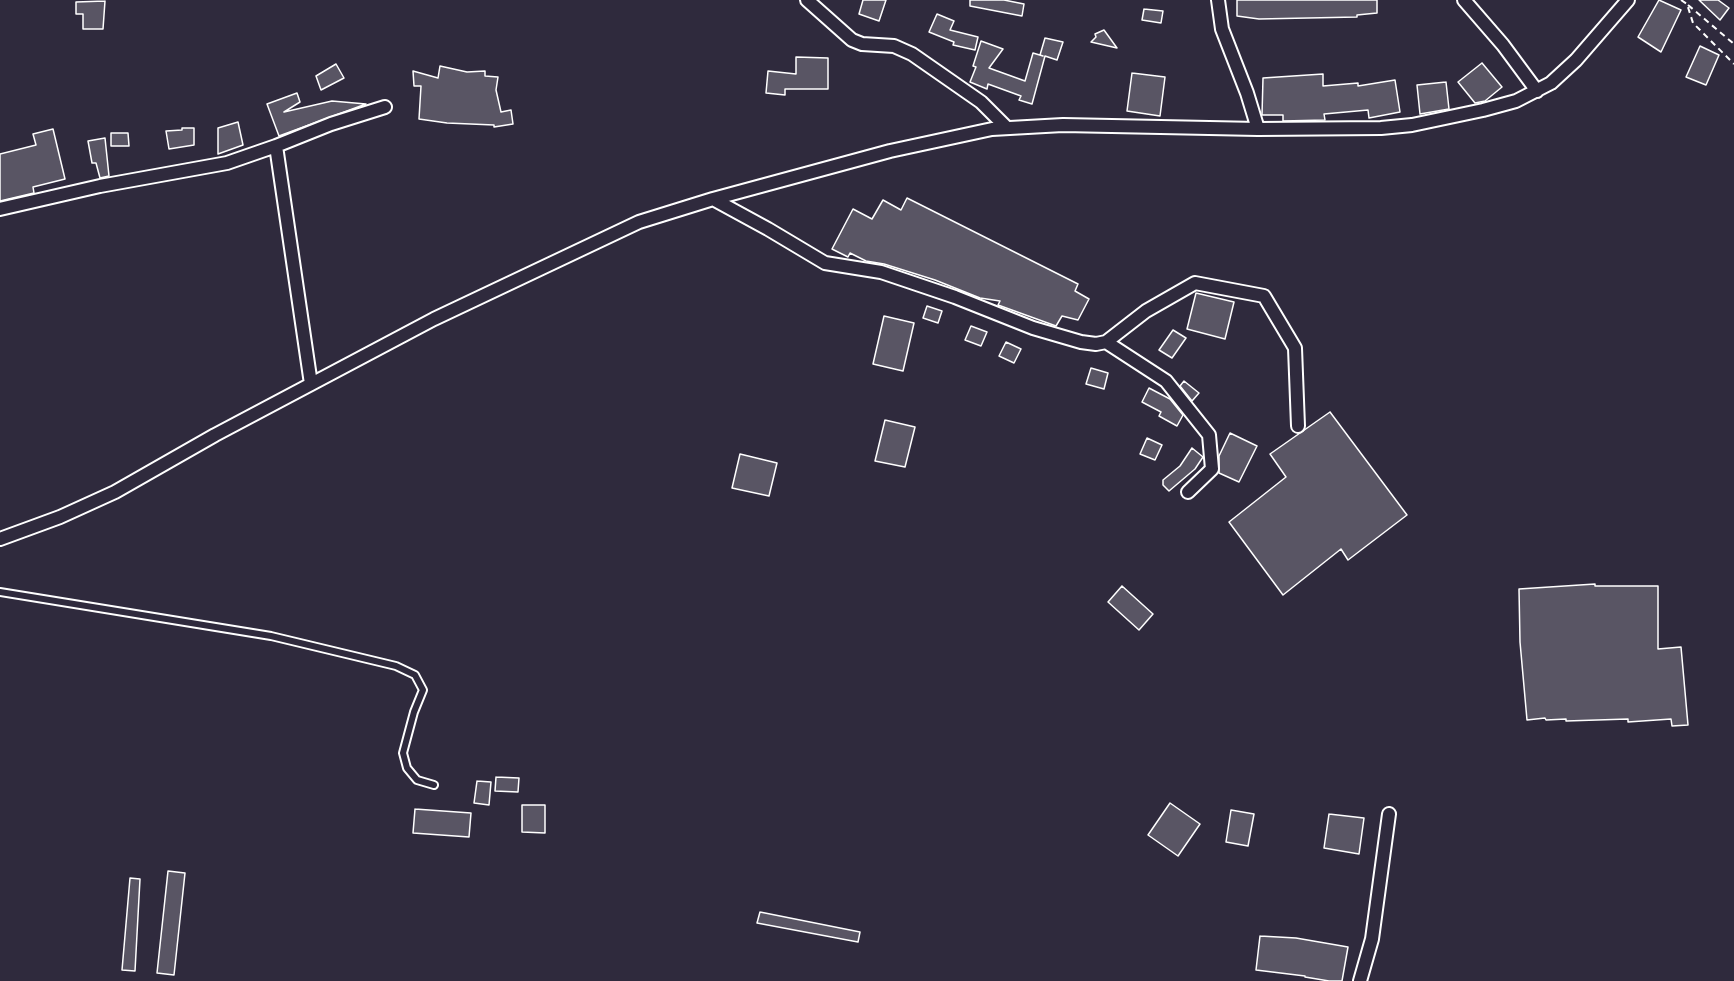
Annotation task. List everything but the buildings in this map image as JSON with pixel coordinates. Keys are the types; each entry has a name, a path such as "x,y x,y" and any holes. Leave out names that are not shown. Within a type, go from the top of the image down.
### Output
{"street":[{"path":"807,0 852,40 862,44 894,46 912,54 981,102 1006,128"},
{"path":"1218,0 1222,29 1247,93 1258,129"},
{"path":"1464,0 1503,45 1537,91"},
{"path":"0,539 60,517 115,492 215,435 434,319 639,222 713,199 890,151 992,129 1064,125 1258,129 1380,128 1412,125 1483,110 1516,101 1551,83 1576,60 1628,0"},
{"path":"0,209 100,186 226,163 385,107"},
{"path":"276,146 312,384"},
{"path":"713,199 825,263 880,272 955,297 1033,328 1082,342 1096,344 1106,342 1146,310 1195,283 1264,296 1295,348 1298,426"},
{"path":"1106,342 1166,381 1209,435 1212,469 1188,492"},
{"path":"1360,981 1372,939 1389,814"}],"lane":[{"path":"0,592 271,636 396,666 415,675 423,690 414,712 403,753 407,768 417,780 434,785"}],"path":[{"path":"1681,0 1734,44"},
{"path":"1687,4 1693,23 1734,64"}]}
